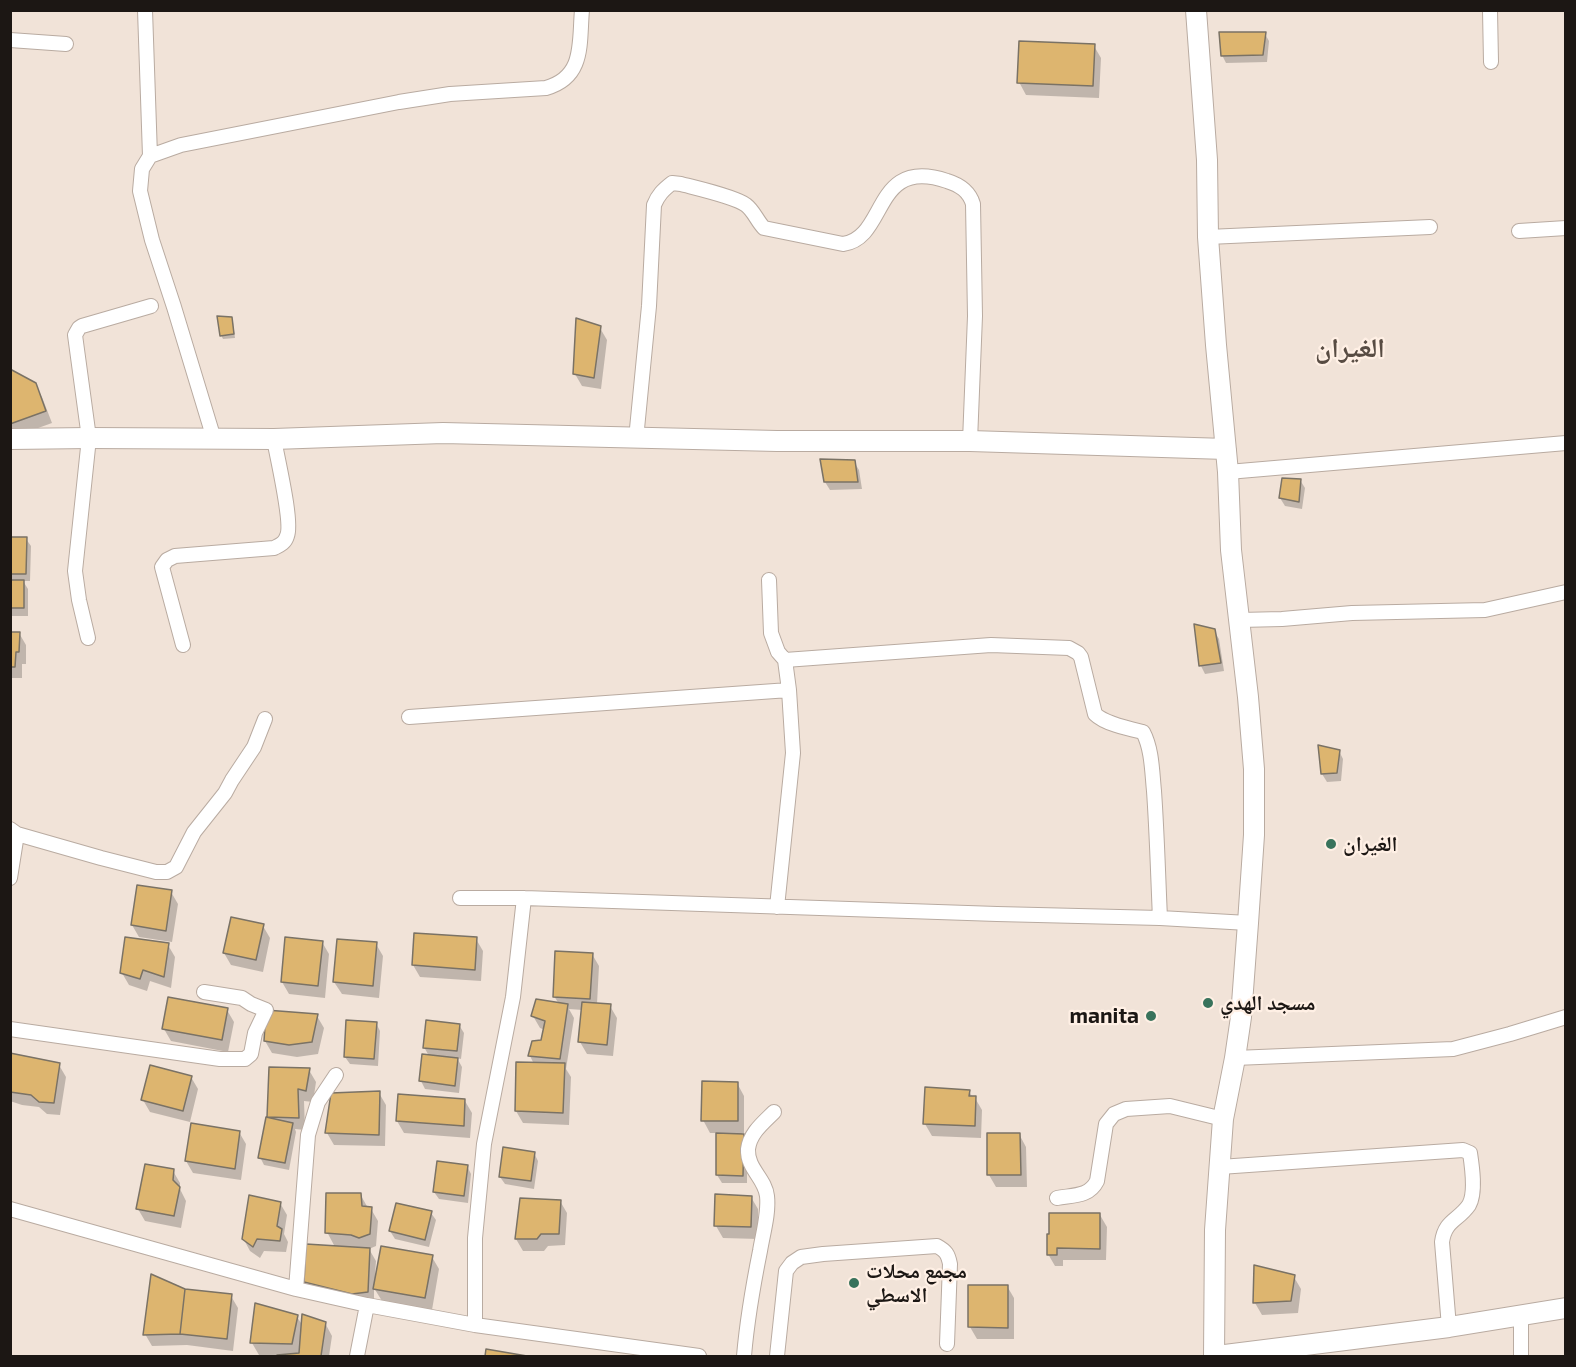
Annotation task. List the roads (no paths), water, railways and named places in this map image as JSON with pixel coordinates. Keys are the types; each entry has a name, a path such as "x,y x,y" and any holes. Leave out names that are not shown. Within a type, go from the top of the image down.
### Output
{"street":[{"path":"145,10 150,156 142,169 140,191 152,240 214,439"},
{"path":"150,156 181,145 399,102 450,94 554,86 571,72 577,63 582,10"},
{"path":"1196,10 1207,160 1208,237 1228,472 1231,550 1254,770 1254,835 1248,923 1235,1058 1223,1119 1215,1230 1215,1356 1449,1327 1566,1308"},
{"path":"1490,10 1491,62"},
{"path":"10,39 66,44"},
{"path":"636,439 649,306 654,205 657,196 664,189 672,183 681,184 740,201 751,209 764,228 843,244 853,241 864,232 897,184 914,177 923,177 943,179 961,186 973,204 975,316 970,441"},
{"path":"1208,237 1430,227"},
{"path":"1519,231 1566,228"},
{"path":"88,638 75,571 89,438 75,340 76,332 82,326 151,306"},
{"path":"10,439 274,439 443,433 636,439 970,441 1226,449"},
{"path":"183,645 162,567 167,560 175,556 274,548 282,544 288,535 287,508 274,439"},
{"path":"1228,472 1566,443"},
{"path":"769,580 771,633 778,652 784,660 789,690 793,753 777,907"},
{"path":"1240,620 1352,613 1485,610 1566,592"},
{"path":"784,660 991,645 1069,648 1078,653 1081,657 1095,714 1132,730 1143,732 1148,740 1156,812 1160,918"},
{"path":"409,717 789,690"},
{"path":"10,878 14,831 156,872 167,872 176,867 194,832 225,793 254,747 265,719"},
{"path":"460,898 524,898 1160,918 1248,923"},
{"path":"475,1325 475,1238 484,1144 513,997 524,898"},
{"path":"10,1029 220,1059 245,1059 251,1054 255,1033 266,1010 242,998 204,992"},
{"path":"1235,1058 1453,1049 1566,1017"},
{"path":"296,1289 308,1135 318,1102 336,1075"},
{"path":"1057,1198 1086,1193 1093,1188 1097,1181 1106,1124 1114,1114 1126,1109 1170,1106 1223,1119"},
{"path":"744,1356 767,1195 749,1161 748,1149 752,1136 774,1112"},
{"path":"1220,1167 1463,1150 1470,1153 1473,1190 1469,1204 1443,1231 1449,1327"},
{"path":"10,1209 296,1289 367,1305 475,1325 699,1356"},
{"path":"777,1356 786,1271 796,1259 822,1254 937,1246 943,1249 949,1256 950,1264 947,1344"},
{"path":"357,1356 367,1305"},
{"path":"1521,1316 1521,1356"}],"place":[{"name":"الغيران","path":"1331,844"},
{"name":"مسجد الهدي","path":"1208,1003"},
{"name":"manita","path":"1151,1016"},
{"name":"مجمع محلات الاسطي","path":"854,1283"}],"district":[{"name":"الغيران","path":"1350,348"}]}
